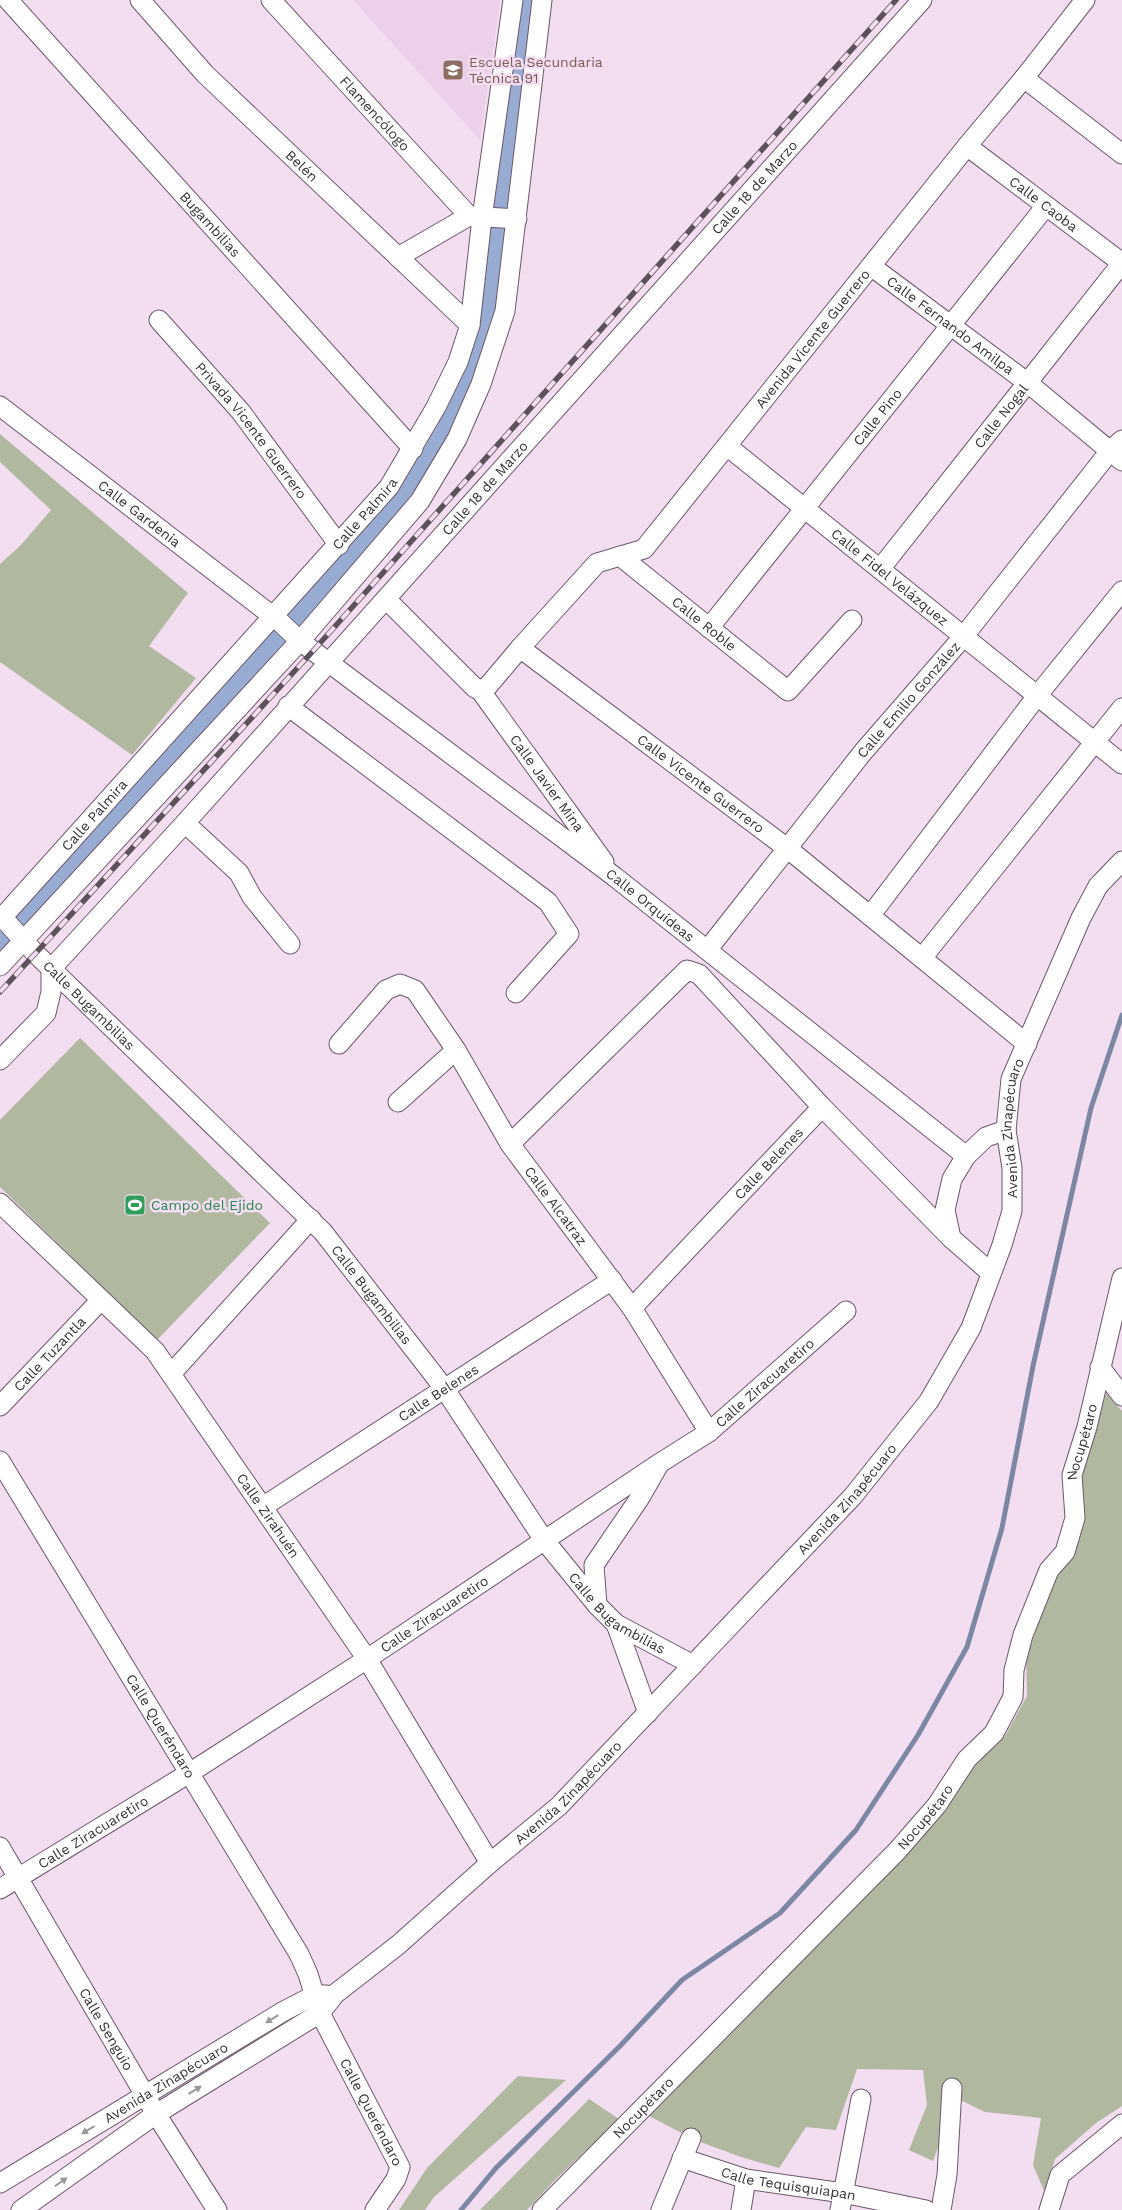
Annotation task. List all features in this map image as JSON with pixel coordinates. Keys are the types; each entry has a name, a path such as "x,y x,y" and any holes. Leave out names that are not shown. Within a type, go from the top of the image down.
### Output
{"street":[{"name":"Bugambilias","path":"8,0 413,449"},
{"name":"Belén","path":"140,0 205,74 470,325"},
{"name":"Flamencólogo","path":"271,0 495,218"},
{"name":"Calle Palmira","path":"2,919 275,618 389,487 436,408 458,362 470,325 495,218 513,0"},
{"path":"0,966 21,940 298,640 420,501 457,439 482,384 505,311 495,218 542,0"},
{"name":"Calle 18 de Marzo","path":"51,969 185,823 922,0"},
{"name":"Avenida Vicente Guerrero","path":"520,648 598,562 644,549 1085,0"},
{"path":"1024,78 1122,154"},
{"name":"Calle Caoba","path":"967,146 1122,263"},
{"name":"Calle Pino","path":"709,628 1046,206"},
{"path":"398,257 495,218"},
{"name":"Calle Nogal","path":"880,569 1122,263"},
{"name":"Calle Fernando Amilpa","path":"871,266 1118,450"},
{"name":"Privada Vicente Guerrero","path":"159,320 241,412 339,545"},
{"name":"Calle Gardenia","path":"0,406 275,618 298,640"},
{"name":"Calle Fidel Velázquez","path":"727,446 1122,764"},
{"name":"Calle Emilio González","path":"708,949 863,752 963,637 1118,450"},
{"name":"Calle Roble","path":"620,556 788,691 852,620"},
{"path":"870,916 1037,696 1122,591"},
{"path":"386,599 475,688 480,690 488,686 520,648"},
{"name":"Calle Orquídeas","path":"298,640 615,877 708,949 966,1156"},
{"name":"Calle Vicente Guerrero","path":"520,648 788,848 1027,1044"},
{"name":"Calle Javier Mina","path":"480,690 615,877"},
{"path":"288,706 548,902 569,934 516,993"},
{"path":"922,958 1122,708"},
{"path":"185,823 239,874 252,897 290,944"},
{"name":"Avenida Zinapécuaro","path":"21,2210 156,2114 320,2014 335,1994 398,1946 490,1863 559,1806 853,1496 929,1401 971,1328 992,1273 1012,1211 1012,1168 1006,1130 1012,1079 1098,886 1122,861"},
{"name":"Calle Bugambilias","path":"2,919 21,940 311,1219 444,1388 544,1540 597,1605 616,1624 693,1665"},
{"path":"0,1060 46,1013 51,992 51,969"},
{"path":"510,1144 687,970 699,974 822,1107 951,1238 992,1273"},
{"name":"Calle Alcatraz","path":"339,1044 386,990 400,984 415,990 456,1050 510,1144 632,1308 709,1432"},
{"path":"398,1102 456,1050"},
{"name":"Calle Belenes","path":"632,1308 822,1107"},
{"path":"951,1238 945,1210 952,1179 966,1156 986,1136 1006,1130"},
{"name":"Calle Zirahuén","path":"0,1203 100,1301 155,1351 264,1506 367,1659 490,1863"},
{"path":"171,1374 311,1219"},
{"name":"Nocupétaro","path":"542,2210 897,1851 937,1805 967,1759 994,1733 1013,1697 1014,1670 1023,1634 1049,1570 1065,1552 1075,1518 1072,1475 1087,1427 1100,1367 1117,1319 1122,1278"},
{"name":"Calle Belenes","path":"264,1506 612,1280"},
{"name":"Calle Tuzantla","path":"0,1406 100,1301"},
{"name":"Calle Ziracuaretiro","path":"0,1889 191,1772 367,1659 709,1432 846,1311"},
{"path":"1100,1367 1122,1396"},
{"name":"Calle Queréndaro","path":"0,1461 191,1772 299,1954 315,1995 320,2014 400,2168 396,2179 374,2210"},
{"path":"597,1605 594,1566 639,1499 660,1463"},
{"path":"616,1624 648,1713"},
{"name":"Calle Senguio","path":"0,1847 156,2114 217,2210"},
{"name":"Avenida Zinapécuaro","path":"0,2182 146,2096 284,2011 315,1995 335,1994"},
{"path":"941,2210 947,2176 952,2088"},
{"path":"841,2202 861,2099"},
{"path":"1049,2210 1060,2175 1122,2124"},
{"path":"661,2210 691,2138"},
{"name":"Calle Tequisquiapan","path":"682,2158 746,2179 841,2202 926,2210"},
{"path":"741,2210 746,2179"}],"shaded area":[{"name":"Escuela Secundaria Técnica 91","path":"353,0 500,0 480,140"}],"green space":[{"path":"0,434 188,593 149,646 196,678 132,755 0,662 0,564 20,546 51,510 0,462"},
{"name":"Campo del Ejido","path":"80,1038 270,1223 157,1340 0,1187 0,1120"},
{"path":"1106,1393 1122,1411 1122,2106 1096,2123 1055,2159 1045,2193 1033,2165 1041,2118 985,2112 956,2098 933,2161 909,2150 927,2105 923,2070 857,2069 836,2130 806,2127 779,2168 741,2157 695,2140 649,2116 917,1843 950,1800 971,1768 1005,1736 1027,1696 1026,1657 1056,1577 1075,1548 1081,1480"},
{"path":"518,2076 566,2080 434,2197 425,2210 399,2210 427,2168"},
{"path":"589,2099 619,2119 555,2180 527,2210 480,2210"}],"waterway":[{"path":"0,946 405,498 444,433 471,375 486,320 526,0"},
{"path":"461,2210 496,2168 620,2046 682,1980 780,1913 856,1830 918,1735 967,1647 1002,1528 1033,1366 1091,1108 1122,1015"}],"railway":[{"path":"0,992 313,651 896,0"}],"place":[{"name":"Escuela Secundaria Técnica 91","path":"453,70"},
{"name":"Campo del Ejido","path":"135,1205"}]}
